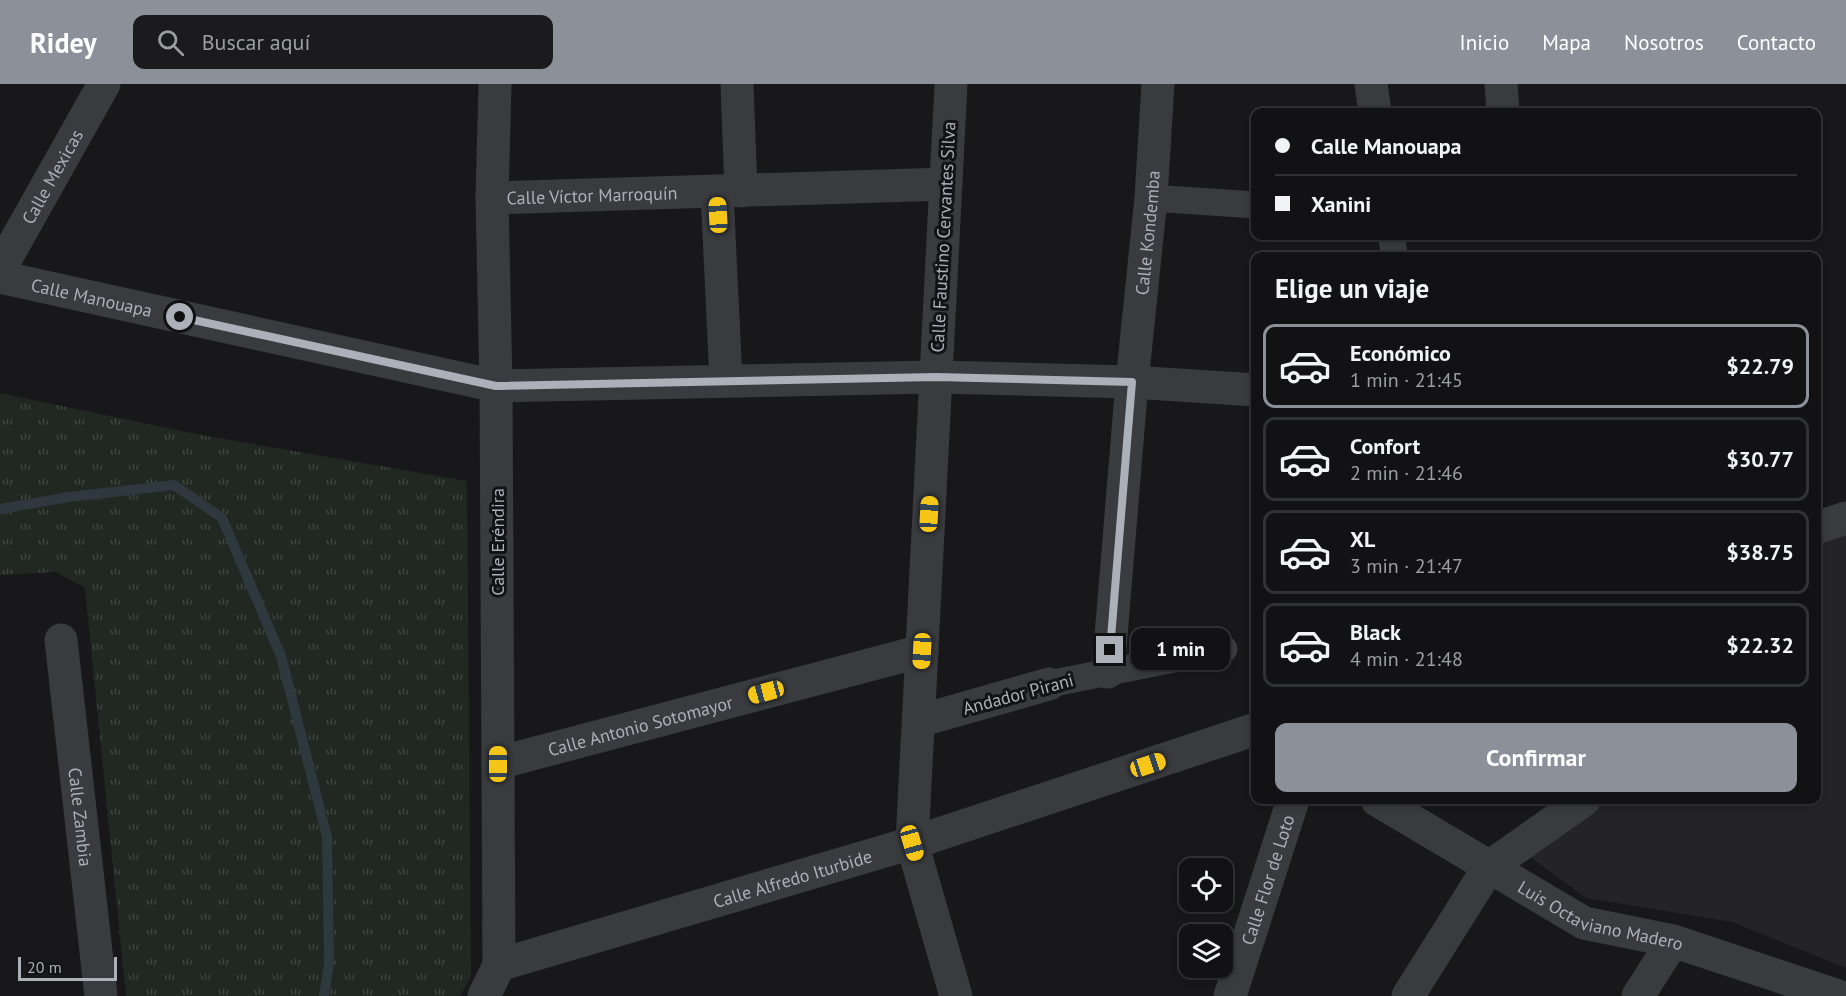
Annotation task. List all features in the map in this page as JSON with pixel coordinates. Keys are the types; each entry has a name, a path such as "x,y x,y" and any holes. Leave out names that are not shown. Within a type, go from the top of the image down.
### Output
{"street":[{"name":"Calle Mexicas","path":"0,268 104,84"},
{"name":"Calle Eréndira","path":"484,996 499,965 496,386 492,198 495,84"},
{"path":"726,380 729,191 737,84"},
{"name":"Calle Faustino Cervantes Silva","path":"951,84 912,843 956,996"},
{"name":"Calle Kondemba","path":"1108,672 1158,84"},
{"path":"1371,84 1374,108"},
{"path":"1501,84 1503,108"},
{"name":"Calle Víctor Marroquín","path":"492,198 946,184"},
{"path":"1150,198 1251,205"},
{"name":"Calle Manouapa","path":"0,277 496,386 936,377 1132,382 1251,390"},
{"path":"1821,526 1846,518"},
{"name":"Calle Zambia","path":"61,640 101,996"},
{"name":"Andador Pirani","path":"919,721 1049,684 1224,649"},
{"name":"Calle Antonio Sotomayor","path":"498,764 922,651"},
{"name":"Calle Alfredo Iturbide","path":"499,965 912,843 1251,731"},
{"name":"Calle Flor de Loto","path":"1230,996 1292,804"},
{"name":"Luis Octaviano Madero","path":"1384,804 1584,923 1673,941 1838,996"},
{"path":"1408,996 1489,867 1578,804"},
{"path":"1638,996 1673,941"}],"shaded area":[{"path":"1846,535 1846,968 1732,922 1586,898 1525,853 1600,804 1821,804 1821,544"}],"green space":[{"path":"0,393 201,435 467,481 471,976 460,996 126,996 85,588 56,572 0,575"}],"waterway":[{"path":"0,509 69,497 174,485 222,518 281,656 327,837 329,963 324,996"}],"route":[{"path":"180,317 496,386 936,377 1132,382 1110,650"}]}
